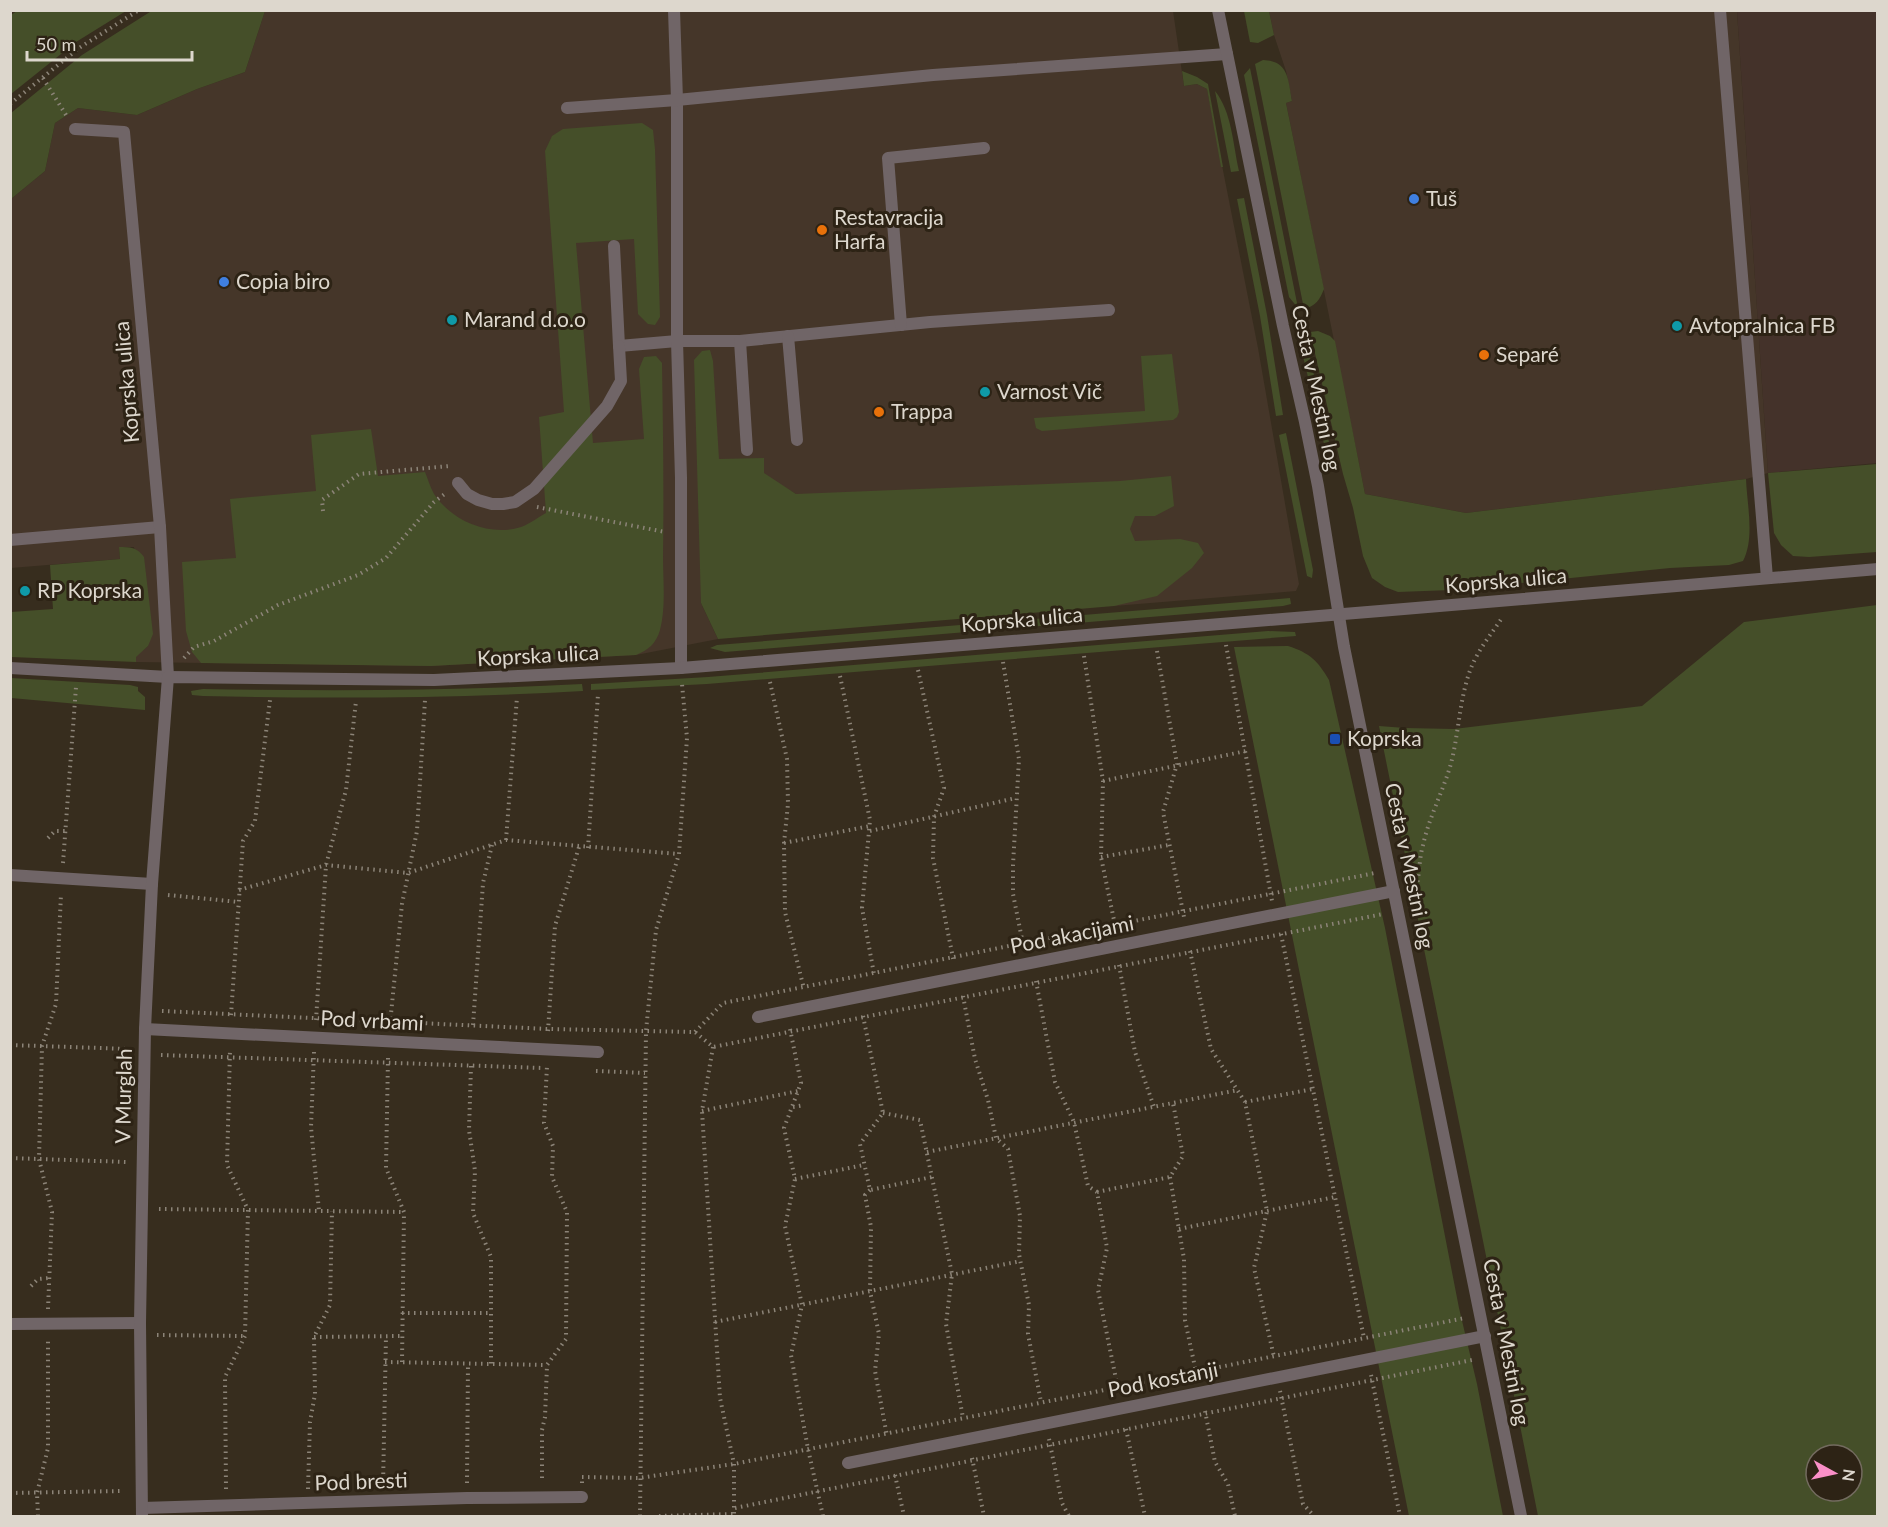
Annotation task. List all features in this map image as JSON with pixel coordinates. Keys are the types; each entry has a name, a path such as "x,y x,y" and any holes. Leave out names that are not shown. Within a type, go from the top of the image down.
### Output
{"street":[{"path":"674,10 677,100 681,668"},
{"name":"Cesta v Mestni log","path":"1218,10 1309,444 1344,646 1521,1516"},
{"path":"1720,10 1767,578"},
{"path":"567,108 677,100 933,75 1227,54"},
{"name":"Koprska ulica","path":"75,129 123,132 160,527 168,677"},
{"path":"901,325 888,158 984,148"},
{"path":"458,483 467,494 492,504 509,503 523,497 534,489 607,406 621,381 614,246"},
{"path":"619,346 677,341 740,341 901,325 1109,310"},
{"path":"788,336 797,440"},
{"path":"740,341 747,450"},
{"path":"10,540 160,527"},
{"name":"Koprska ulica","path":"10,668 168,677 434,680 681,668 1878,568"},
{"name":"V Murglah","path":"142,1512 140,1323 145,1029 152,884 168,677"},
{"path":"10,875 152,884"},
{"name":"Pod akacijami","path":"758,1017 1394,891"},
{"name":"Pod vrbami","path":"145,1029 598,1052"},
{"path":"10,1324 140,1323"},
{"name":"Pod kostanji","path":"848,1463 1485,1336"},
{"name":"Pod bresti","path":"142,1512 308,1503 582,1497"}],"path":[{"path":"10,104 79,48 139,10"},
{"path":"43,78 75,129"},
{"path":"323,511 322,500 359,474 450,466"},
{"path":"168,677 194,647 214,641 278,605 358,575 386,558 434,502 458,483"},
{"path":"523,497 532,506 681,535"},
{"path":"1401,920 1410,907 1417,890 1419,859 1423,842 1445,784 1454,750 1466,684 1472,667 1490,635 1515,600"},
{"path":"1226,645 1270,893 1281,934 1400,1516"},
{"path":"1157,651 1177,764 1162,812 1211,1049 1245,1102 1267,1211 1254,1268 1303,1504 1314,1516"},
{"path":"1084,656 1103,781 1101,857 1119,945 1118,961 1135,1052 1154,1107"},
{"path":"1003,662 1019,759 1012,865 1013,894 1056,1082 1074,1122 1088,1186 1096,1192 1107,1248 1098,1290 1145,1516"},
{"path":"640,1516 646,1031 656,930 679,854 687,738 681,668"},
{"path":"918,670 944,788 934,817 933,858 975,1059 988,1100 996,1138 1008,1149 1020,1216 1019,1254 1029,1305 1028,1334 1062,1503 1070,1516"},
{"path":"38,1516 37,1493 48,1448 48,1323 52,1212 39,1159 42,1046 56,1004 65,831 77,672"},
{"path":"840,676 870,828 862,908 877,993"},
{"path":"770,682 787,759 788,804 784,843 785,912 808,1006"},
{"path":"588,848 598,694"},
{"path":"506,840 517,697"},
{"path":"226,1506 225,1377 245,1336 248,1210 227,1165 231,1014 243,841 255,821 270,700"},
{"path":"319,1211 311,1127 326,865 346,790 356,701"},
{"path":"1103,781 1246,751"},
{"path":"784,843 934,817 1016,798"},
{"path":"48,838 55,831 65,831"},
{"path":"239,890 326,865 408,873 506,840 679,854"},
{"path":"472,1045 483,883 492,844"},
{"path":"1101,857 1169,844"},
{"path":"542,1478 542,1430 545,1417 547,1365 566,1339 567,1212 552,1177 553,1146 544,1123 548,1029 555,926 579,847"},
{"path":"695,1032 723,1003 1390,869"},
{"path":"168,896 239,902"},
{"path":"859,996 883,1113 860,1144 870,1190"},
{"path":"162,1011 548,1029 599,1029"},
{"path":"786,1011 801,1083 784,1128 795,1179 785,1226 802,1305 791,1355 823,1516"},
{"path":"10,1045 145,1050"},
{"path":"659,1516 734,1515 735,1508 734,1464 720,1398 702,1111 713,1047"},
{"path":"160,1054 557,1069"},
{"path":"471,1066 470,1130 475,1171 473,1213 491,1257 491,1364"},
{"path":"590,1070 645,1073"},
{"path":"1245,1102 1313,1089"},
{"path":"927,1152 1238,1090"},
{"path":"702,1111 798,1091"},
{"path":"1173,1103 1184,1156 1170,1177 1184,1259 1185,1320 1215,1462 1228,1484 1235,1516"},
{"path":"792,1107 804,1105"},
{"path":"883,1113 920,1120 952,1274 946,1324 984,1516"},
{"path":"10,1158 127,1162"},
{"path":"795,1179 864,1165"},
{"path":"904,1516 874,1371 879,1334 870,1291 871,1227 865,1195 870,1190 932,1177"},
{"path":"1096,1192 1170,1177"},
{"path":"1179,1229 1335,1197"},
{"path":"159,1209 404,1212"},
{"path":"308,1503 310,1422 315,1394 314,1337 330,1305 332,1211"},
{"path":"715,1322 1021,1261"},
{"path":"32,1286 38,1279 49,1278"},
{"path":"402,1313 491,1313"},
{"path":"582,1497 582,1477 639,1478 734,1464 1481,1315"},
{"path":"157,1335 245,1336"},
{"path":"383,1501 386,1336"},
{"path":"314,1337 402,1336"},
{"path":"735,1508 1489,1357"},
{"path":"385,1362 547,1365"},
{"path":"467,1498 468,1363"},
{"path":"10,1493 122,1491"}],"shaded area":[{"path":"265,11 1173,11 1184,86 1197,84 1207,89 1258,348 1299,584 1296,591 1114,606 796,494 781,485 701,603 718,639 636,655 431,666 136,662 135,657 148,646 134,547 119,547 120,559 11,568 11,199 45,171 55,123 78,108 137,115 197,89 245,72"},
{"path":"1269,11 1737,11 1768,473 1746,479 1466,513 1365,494 1286,103 1292,101"},
{"path":"1737,11 1877,11 1877,463 1768,473"}],"green space":[{"path":"153,10 265,11 245,72 197,89 137,115 78,108 55,123 45,171 11,199 11,113 82,55"},
{"path":"17,11 126,11 76,42 11,94 11,15"},
{"path":"1244,11 1269,11 1274,35 1258,43 1250,42"},
{"path":"1263,60 1278,64 1283,68 1288,79 1292,101 1286,103 1324,289 1317,302 1304,309 1255,64"},
{"path":"1250,68 1298,308 1289,297 1244,75"},
{"path":"1182,71 1208,84 1223,167 1221,167 1207,89 1197,84 1184,86"},
{"path":"1215,91 1221,99 1231,129 1239,171 1231,172"},
{"path":"642,123 653,130 655,149 660,317 655,325 648,324 638,314 634,239 576,243 593,443 644,439 639,369 644,357 656,356 662,363 664,603 660,630 654,643 636,655 431,666 201,663 192,652 186,631 182,562 236,558 230,499 316,491 311,435 371,429 378,476 425,472 433,491 442,504 461,519 484,528 509,530 524,526 546,513 539,417 564,412 545,151 552,136 563,129"},
{"path":"1244,198 1267,315 1283,415 1276,416 1260,316 1237,199"},
{"path":"1318,331 1335,341 1365,494 1466,513 1746,479 1749,542 1743,561 1729,565 1670,568 1451,590 1398,592 1385,587 1372,578 1363,556 1310,332"},
{"path":"1305,335 1329,442 1324,444 1301,348"},
{"path":"710,350 713,361 719,459 764,458 764,473 796,494 1120,481 1171,476 1174,506 1155,516 1135,516 1130,529 1135,541 1180,539 1198,543 1204,553 1192,568 1157,596 1114,606 718,639 701,603 694,360 702,351"},
{"path":"1172,354 1179,412 1173,420 1042,431 1036,428 1034,418 1145,411 1141,356"},
{"path":"1286,433 1313,570 1312,578 1307,576 1279,435"},
{"path":"1877,464 1877,552 1793,556 1781,545 1774,533 1768,473"},
{"path":"119,547 133,548 144,557 153,634 148,646 136,657 136,662 11,657 11,612 53,609 50,565 120,559"},
{"path":"1290,598 1291,604 1283,606 725,652 710,648 717,645"},
{"path":"1877,605 1877,1516 1538,1516 1379,726 1454,729 1642,706 1744,622"},
{"path":"1268,631 1295,632 1296,636 707,684 591,690 591,684 708,677"},
{"path":"1288,646 1313,659 1329,680 1385,928 1459,1308 1477,1384 1503,1516 1409,1516 1234,647"},
{"path":"11,678 130,685 138,687 138,691 145,697 145,710 11,698"},
{"path":"582,684 583,691 346,698 203,696 192,695 191,691 203,689 440,689"}],"place":[{"name":"Tuš","path":"1414,199"},
{"name":"Restavracija Harfa","path":"822,230"},
{"name":"Copia biro","path":"224,282"},
{"name":"Marand d.o.o","path":"452,320"},
{"name":"Avtopralnica FB","path":"1677,326"},
{"name":"Separé","path":"1484,355"},
{"name":"Varnost Vič","path":"985,392"},
{"name":"Trappa","path":"879,412"},
{"name":"RP Koprska","path":"25,591"},
{"name":"Koprska","path":"1335,739"}]}
